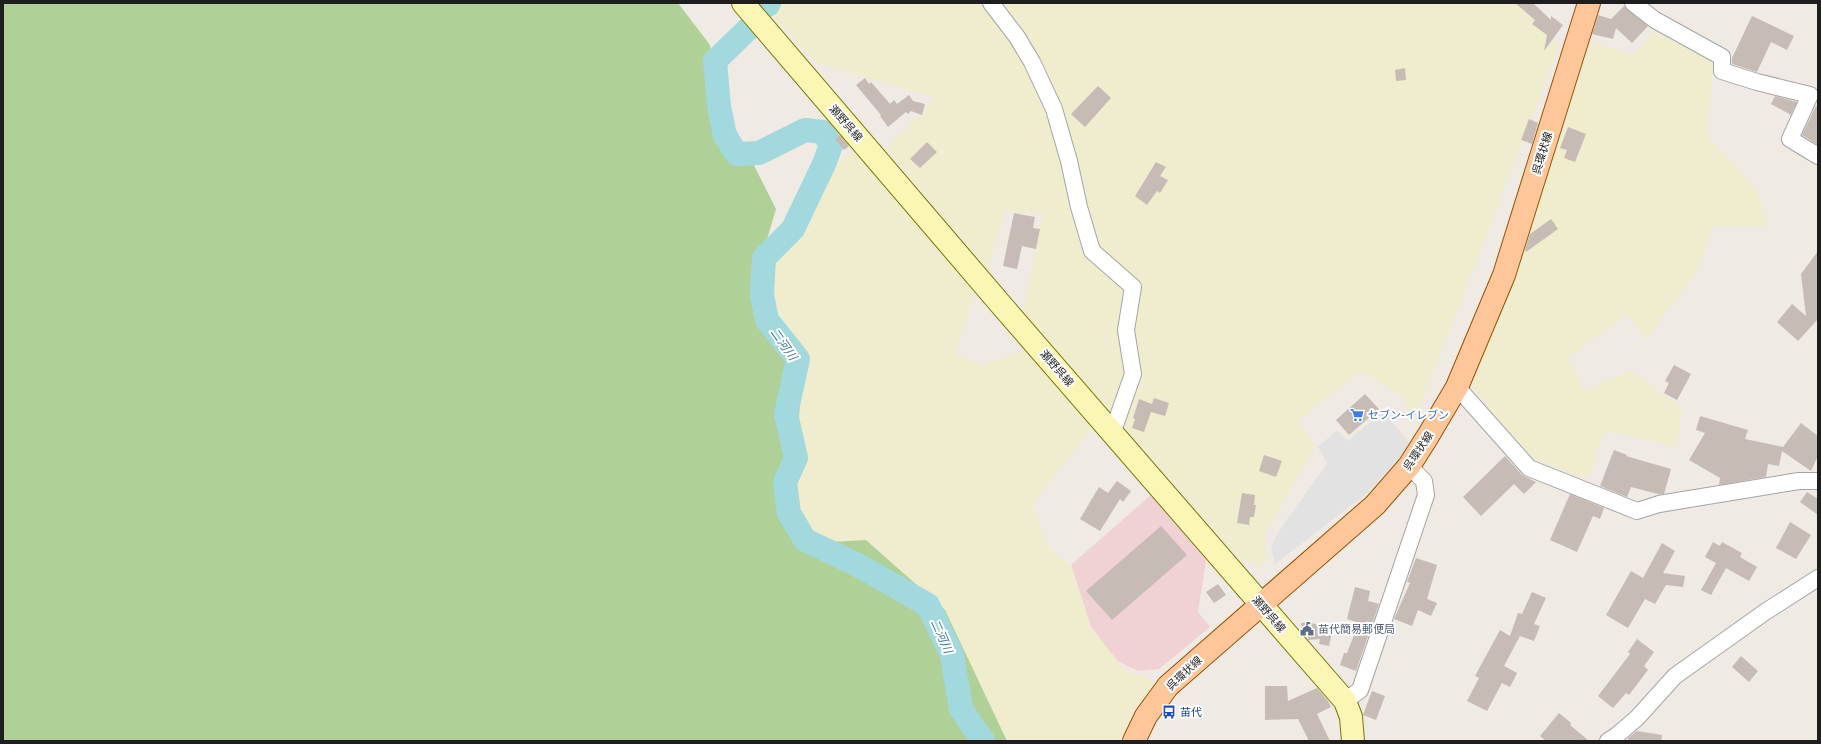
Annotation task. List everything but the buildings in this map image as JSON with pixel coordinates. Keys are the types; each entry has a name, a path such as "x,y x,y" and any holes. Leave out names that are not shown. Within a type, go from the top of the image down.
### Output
{"main road":[{"name":"瀬野呉線","path":"743,3 1345,701 1351,717 1353,741"},
{"name":"呉環状線","path":"1134,741 1146,716 1168,686 1375,504 1409,466 1457,387 1504,275 1589,3"}],"street":[{"path":"991,3 1017,37 1032,62 1054,109 1092,251 1133,287 1126,330 1133,374 1113,431"},
{"path":"1633,3 1655,20 1722,57 1722,71 1757,82 1810,95 1790,139 1818,156"},
{"path":"1457,387 1529,468 1637,511 1660,504 1791,482 1818,482"},
{"path":"1345,701 1360,690 1426,495 1424,481 1409,466"},
{"path":"1608,741 1637,718 1675,676 1765,612 1818,578"}],"shaded area":[{"path":"761,3 1520,3 1559,47 1412,428 1403,397 1362,371 1299,419 1315,446 1266,533 1266,564 1242,561 1022,315 1043,214 1004,210 988,273 886,148 937,98 816,63"},
{"path":"1653,31 1714,63 1707,136 1755,187 1769,226 1712,226 1698,271 1646,339 1628,314 1569,357 1583,391 1631,370 1682,409 1677,447 1605,431 1587,480 1532,458 1471,387 1590,41 1635,56"},
{"path":"857,148 976,288 955,355 982,365 1028,350 1093,427 1032,505 1050,550 1071,565 1091,627 1127,673 1146,676 1153,685 1127,741 1007,741 866,540 811,543 787,495 797,461 755,280 819,178"},
{"path":"1383,411 1411,445 1366,494 1275,564 1271,547 1280,529 1327,464 1318,447 1337,430 1348,441"},
{"path":"1151,495 1206,560 1198,612 1210,627 1159,669 1138,671 1115,660 1091,627 1071,565"}],"green space":[{"path":"3,3 678,3 710,45 716,90 776,209 755,280 802,357 797,461 787,495 811,543 866,540 945,610 1007,741 3,741"}],"waterway":[{"name":"二河川","path":"748,29 715,61 719,106 725,136 737,154 759,153 805,130 823,132 831,145 824,164 793,229 764,258 762,295 767,320 798,359 786,414 796,458 785,482 789,513 805,540 858,565 928,605 952,655 961,709 983,741"}],"place":[{"name":"セブン-イレブン","path":"1357,415"},
{"name":"苗代簡易郵便局","path":"1307,629"},
{"name":"苗代","path":"1169,712"}]}
